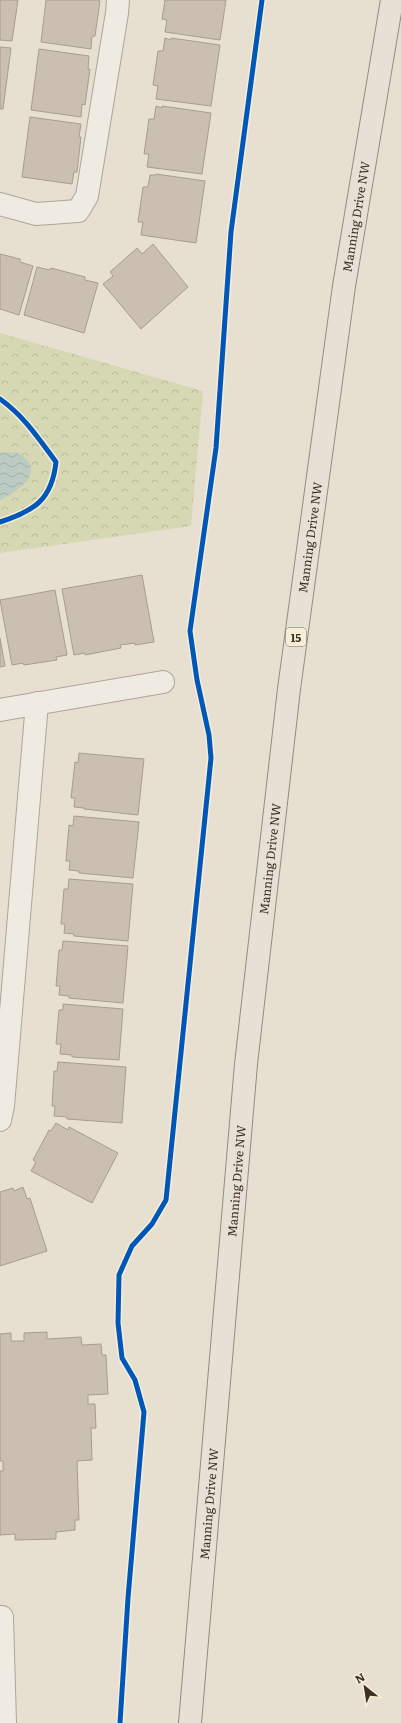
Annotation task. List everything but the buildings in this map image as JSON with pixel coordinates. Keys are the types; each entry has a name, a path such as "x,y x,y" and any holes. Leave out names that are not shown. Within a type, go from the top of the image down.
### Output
{"main road":[{"name":"Manning Drive NW","path":"190,1723 246,1064 289,689 344,286 392,0"}],"lane":[{"path":"0,204 36,214 78,211 87,196 118,13 118,0"},
{"path":"0,710 163,682"},
{"path":"0,1120 4,1099 37,703"},
{"path":"0,1617 2,1617 5,1723"}],"green space":[{"path":"0,333 203,391 191,526 0,553"}],"water":[{"path":"16,452 26,459 30,465 31,472 29,478 18,489 0,500 0,453"}],"cycle path":[{"path":"120,1723 128,1598 144,1412 135,1380 122,1358 118,1323 119,1275 132,1246 152,1224 166,1200 211,758 209,735 197,680 190,631 216,448 231,232 262,0"},
{"path":"0,399 24,420 56,462 54,475 50,486 39,502 23,513 0,522"}]}
